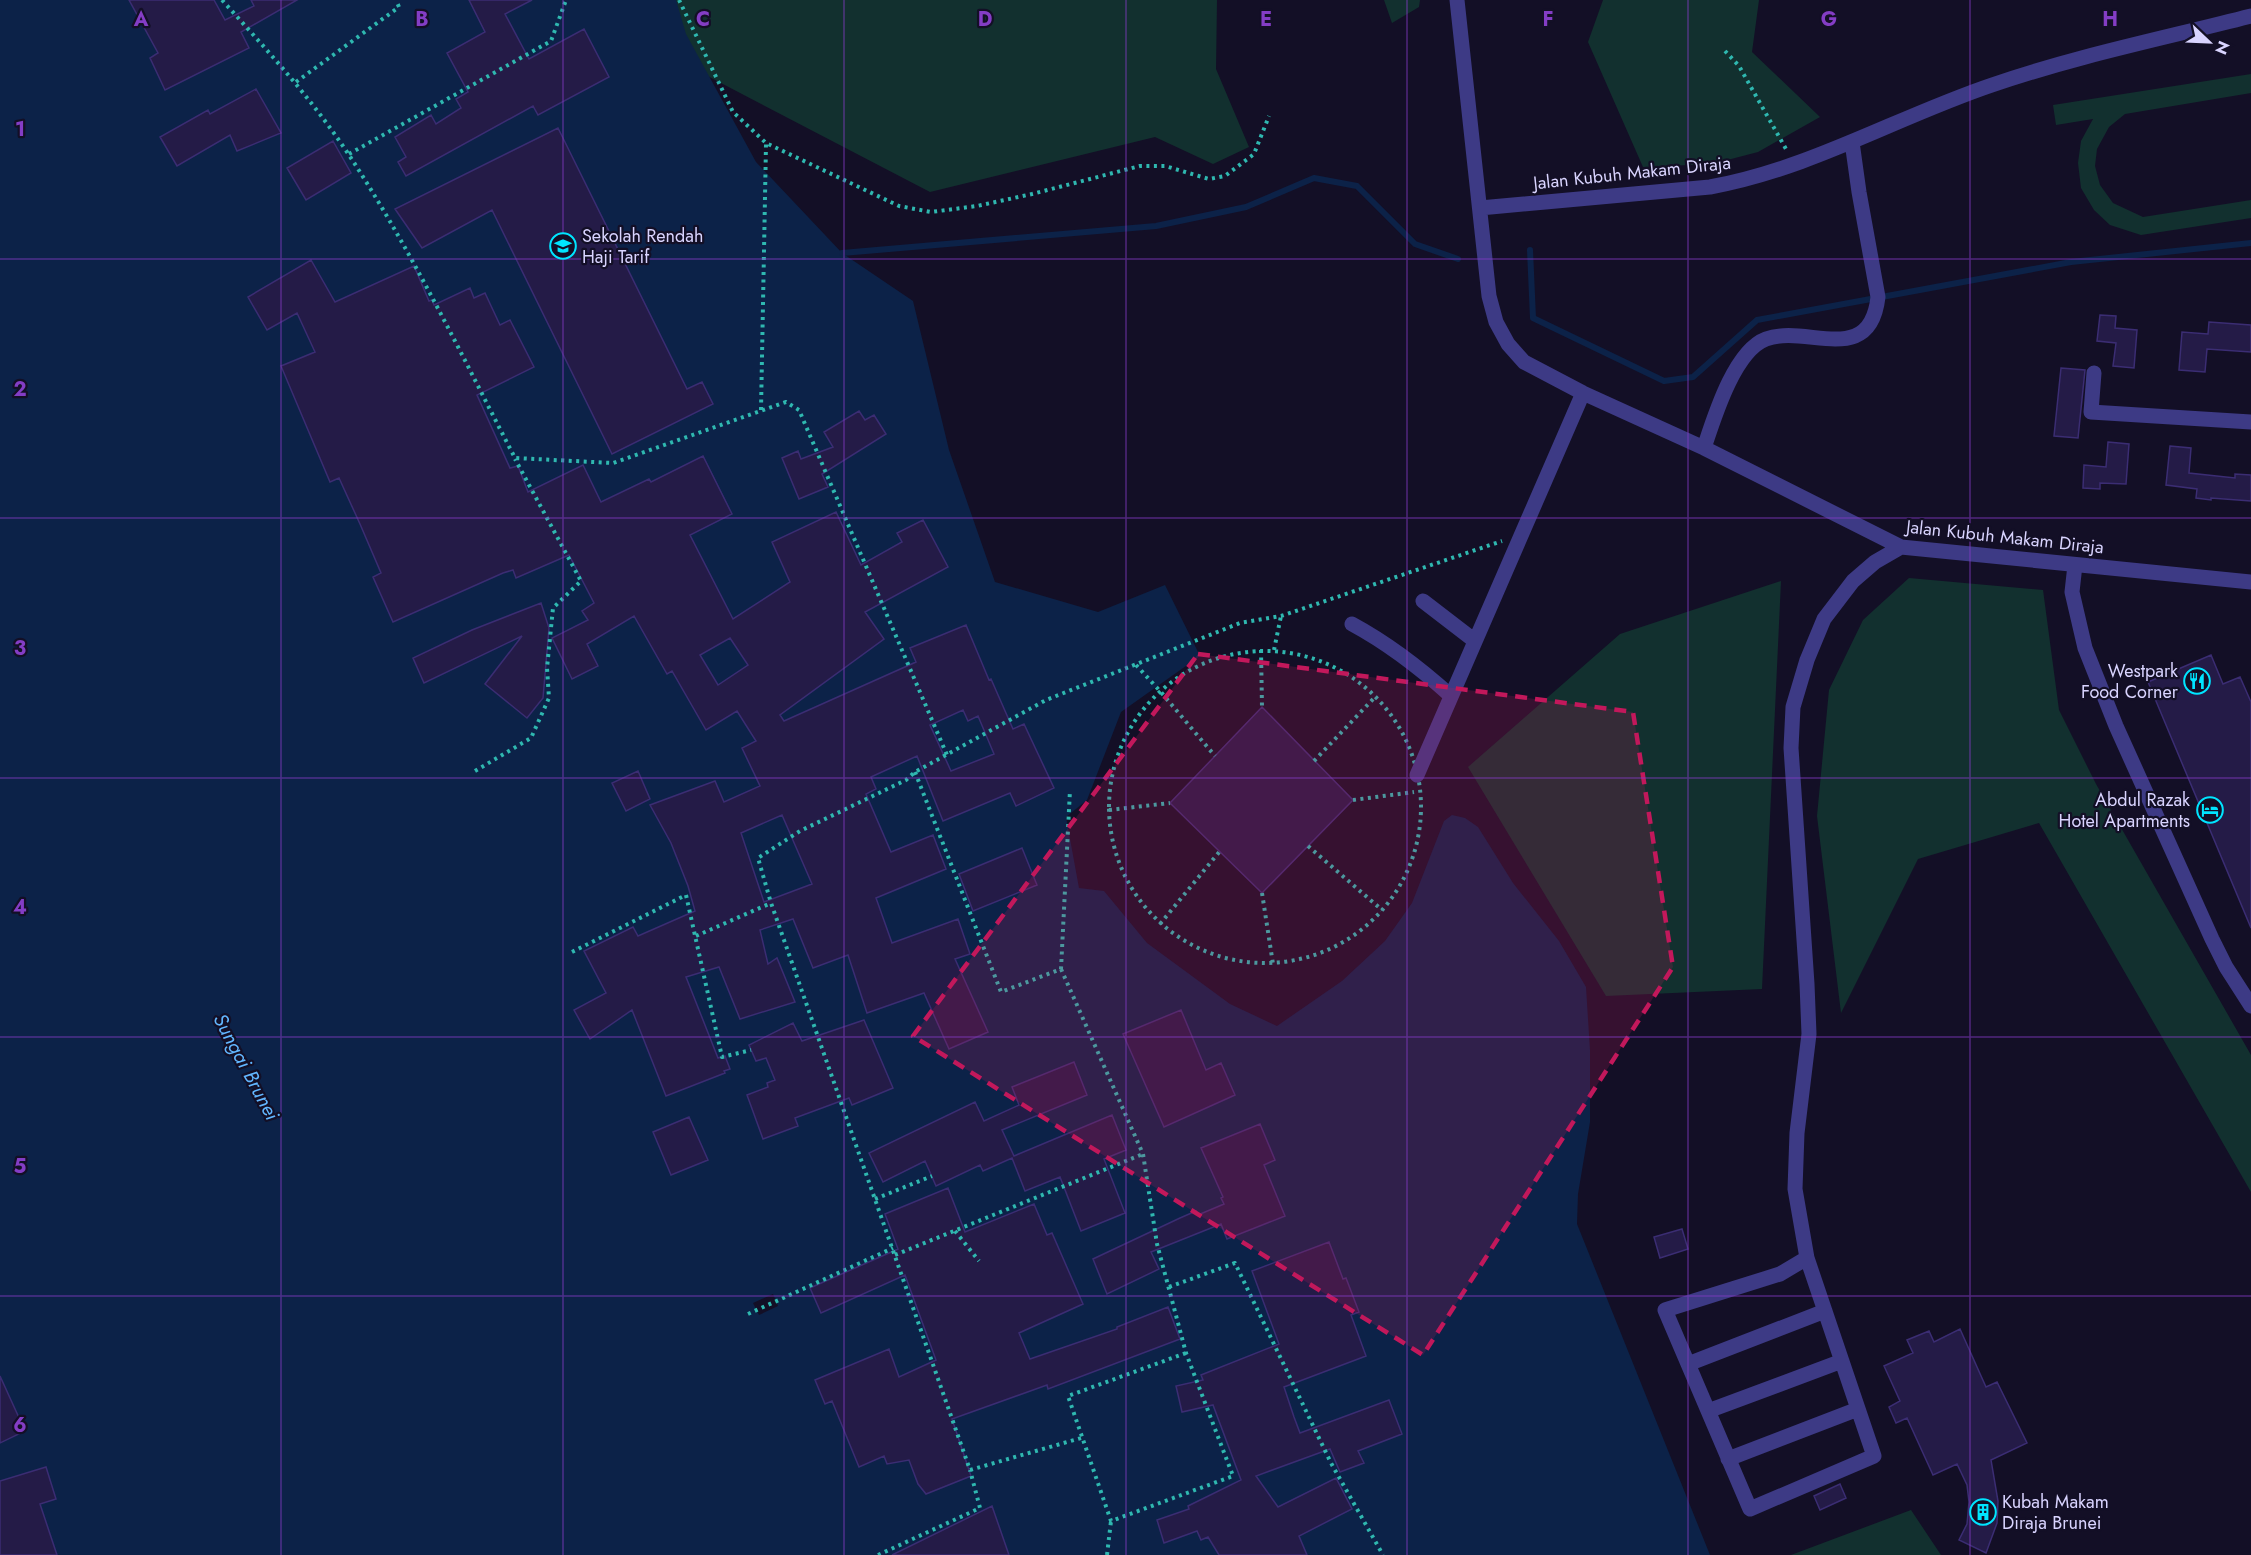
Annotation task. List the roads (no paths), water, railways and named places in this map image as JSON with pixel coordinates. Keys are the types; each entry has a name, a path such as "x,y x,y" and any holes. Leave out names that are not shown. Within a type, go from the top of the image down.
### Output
{"street":[{"name":"Jalan Kubuh Makam Diraja","path":"1457,0 1489,296 1496,322 1508,344 1524,362 1583,393 1704,448 1901,546 2251,582"},
{"name":"Jalan Kubuh Makam Diraja","path":"1480,208 1710,187 1743,181 1852,142 1991,85 2044,69 2251,16"},
{"path":"1704,448 1720,401 1739,365 1750,350 1765,339 1782,336 1846,339 1859,334 1870,325 1876,312 1878,297 1858,192 1852,142"},
{"path":"2094,374 2091,412 2251,422"},
{"path":"1417,775 1583,393"},
{"path":"1807,1258 1780,1274 1665,1310 1750,1509 1874,1456 1807,1258 1795,1189 1797,1132 1809,1034 1791,748 1793,707 1807,660 1824,619 1853,581 1875,562 1901,546"},
{"path":"2075,565 2072,592 2076,618 2088,658 2116,726 2212,939 2226,967 2251,1006"},
{"path":"1423,601 1475,641"},
{"path":"1352,624 1385,642 1418,666 1452,696"},
{"path":"1688,1364 1825,1311"},
{"path":"1708,1411 1842,1361"},
{"path":"1728,1459 1858,1409"}],"water":[{"name":"Sungai Brunei","path":"0,0 676,0 686,34 756,162 842,253 913,301 949,450 995,582 1098,612 1165,585 1200,656 1121,712 1087,800 1066,817 1079,888 1104,891 1147,943 1230,1004 1277,1026 1342,981 1385,941 1412,903 1444,821 1452,815 1465,818 1478,827 1513,883 1559,941 1586,987 1590,1050 1590,1122 1578,1194 1577,1224 1710,1555 0,1555"}],"waterway":[{"path":"842,253 1156,226 1246,207 1314,178 1357,186 1415,244 1458,259"},
{"path":"1530,250 1533,318 1664,381 1693,377 1757,320 2071,262 2251,243"}],"place":[{"name":"Sekolah Rendah Haji Tarif","path":"563,246"},
{"name":"Westpark Food Corner","path":"2197,681"},
{"name":"Abdul Razak Hotel Apartments","path":"2210,810"},
{"name":"Kubah Makam Diraja Brunei","path":"1983,1512"}]}
